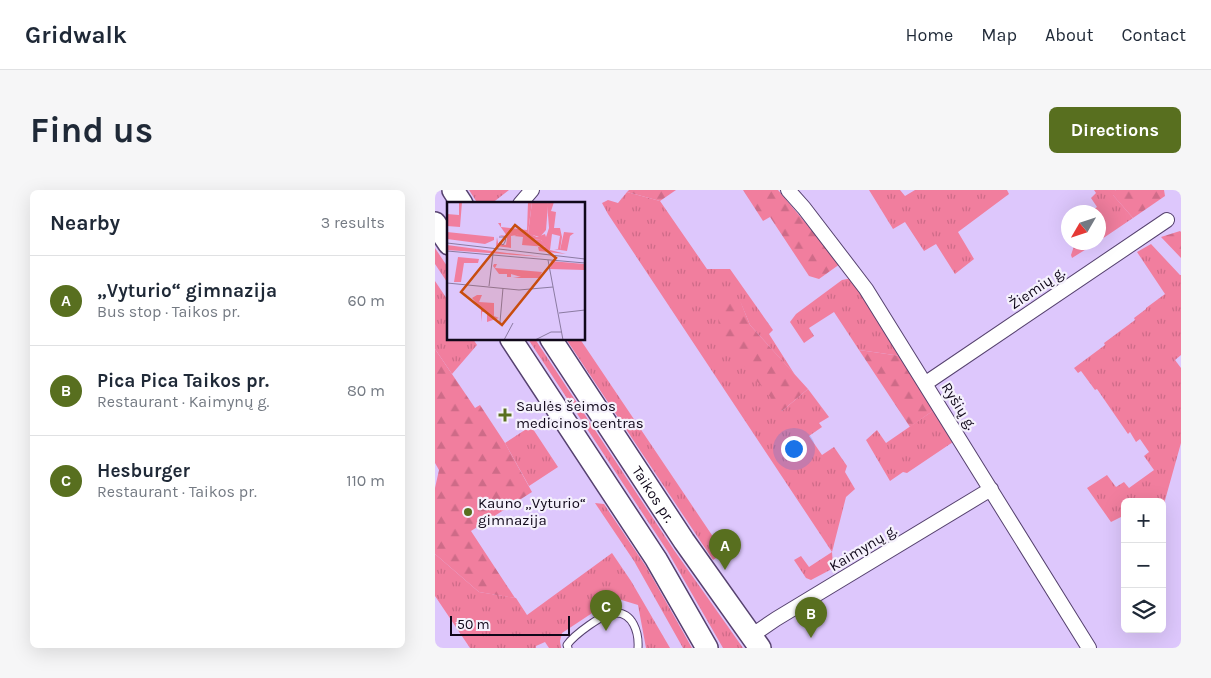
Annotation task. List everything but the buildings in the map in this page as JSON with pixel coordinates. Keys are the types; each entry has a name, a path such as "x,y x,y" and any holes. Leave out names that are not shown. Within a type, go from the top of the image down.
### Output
{"main road":[{"path":"453,190 461,202"},
{"path":"435,223 447,241"},
{"path":"512,340 656,559 707,648"},
{"name":"Taikos pr.","path":"552,340 684,541 756,642"}],"street":[{"path":"522,202 532,190"},
{"name":"Ryšių g.","path":"788,190 867,289 1089,648"},
{"name":"Žiemių g.","path":"926,383 1167,220"},
{"name":"Kaimynų g.","path":"756,642 783,615 991,489"}],"lane":[{"path":"568,648 567,645 573,637 614,613 625,614 632,622 637,631 638,648"}],"green space":[{"path":"469,190 509,190 494,202 477,202"},
{"path":"629,190 676,190 660,201 627,192"},
{"path":"743,190 778,190 840,264 819,279 809,276 770,217 763,221"},
{"path":"869,190 900,190 905,196 915,190 1007,190 1009,194 958,232 974,259 955,274 936,244 924,251 905,222 893,229"},
{"path":"1094,190 1116,190 1113,195 1133,218 1106,236 1106,205 1096,205 1091,198 1096,193"},
{"path":"1116,190 1164,190 1165,196 1133,218 1112,194"},
{"path":"627,192 660,201 707,269 730,269 773,330 769,334 795,375 750,325 740,301 782,411 808,389 829,417 819,423 822,427 809,436 822,455 834,447 847,466 845,472 855,489 846,497 832,552 608,214 602,203 608,200 618,203"},
{"path":"1181,232 1181,258 1161,237"},
{"path":"1151,244 1181,275 1181,355 1175,360 1181,368 1181,443 1166,498 1121,498 1121,517 1111,522 1087,488 1107,475 1116,487 1124,482 1129,488 1154,470 1144,456 1149,452 1140,439 1136,442 1130,432 1128,434 1097,389 1095,390 1081,371 1078,373 1074,368 1105,345 1104,343 1165,294 1137,252"},
{"path":"435,248 447,266 447,282 435,264"},
{"path":"1073,250 1085,250 1072,258"},
{"path":"850,279 873,311 901,356 859,350 834,312 809,328 814,336 804,343 790,322 796,314 842,280"},
{"path":"435,281 447,299 447,340 474,340 477,345 452,374 435,349"},
{"path":"716,299 740,301 750,325 808,389 782,411 720,337"},
{"path":"529,340 536,340 674,550 743,648 723,648 668,552"},
{"path":"567,340 581,340 724,553 713,560"},
{"name":"Kauno „Vyturio“ gimnazija","path":"435,349 475,408 480,405 505,443 532,492 471,531 515,598 479,592 435,554 435,488 439,470 435,463"},
{"path":"859,350 901,356 934,410 910,427"},
{"path":"934,410 953,442 907,473 903,472 890,481 866,440 877,430 886,443"},
{"path":"531,426 558,467 529,486 505,443"},
{"path":"595,503 604,504 647,568 692,648 683,648 634,561"},
{"path":"832,552 833,565 830,570 811,580 806,578 794,560 801,556 809,567"},
{"path":"612,553 631,581 670,648 646,648 638,605 615,598 562,633 561,648 549,648 545,642 536,646 536,648 470,648 435,596 435,554 479,592 516,598 527,615"}],"place":[{"name":"Saulės šeimos medicinos centras","path":"505,415"},
{"name":"Kauno „Vyturio“ gimnazija","path":"468,512"},
{"name":"„Vyturio“ gimnazija","path":"725,570"},
{"name":"Hesburger","path":"606,631"},
{"name":"Pica Pica Taikos pr.","path":"811,638"}]}
